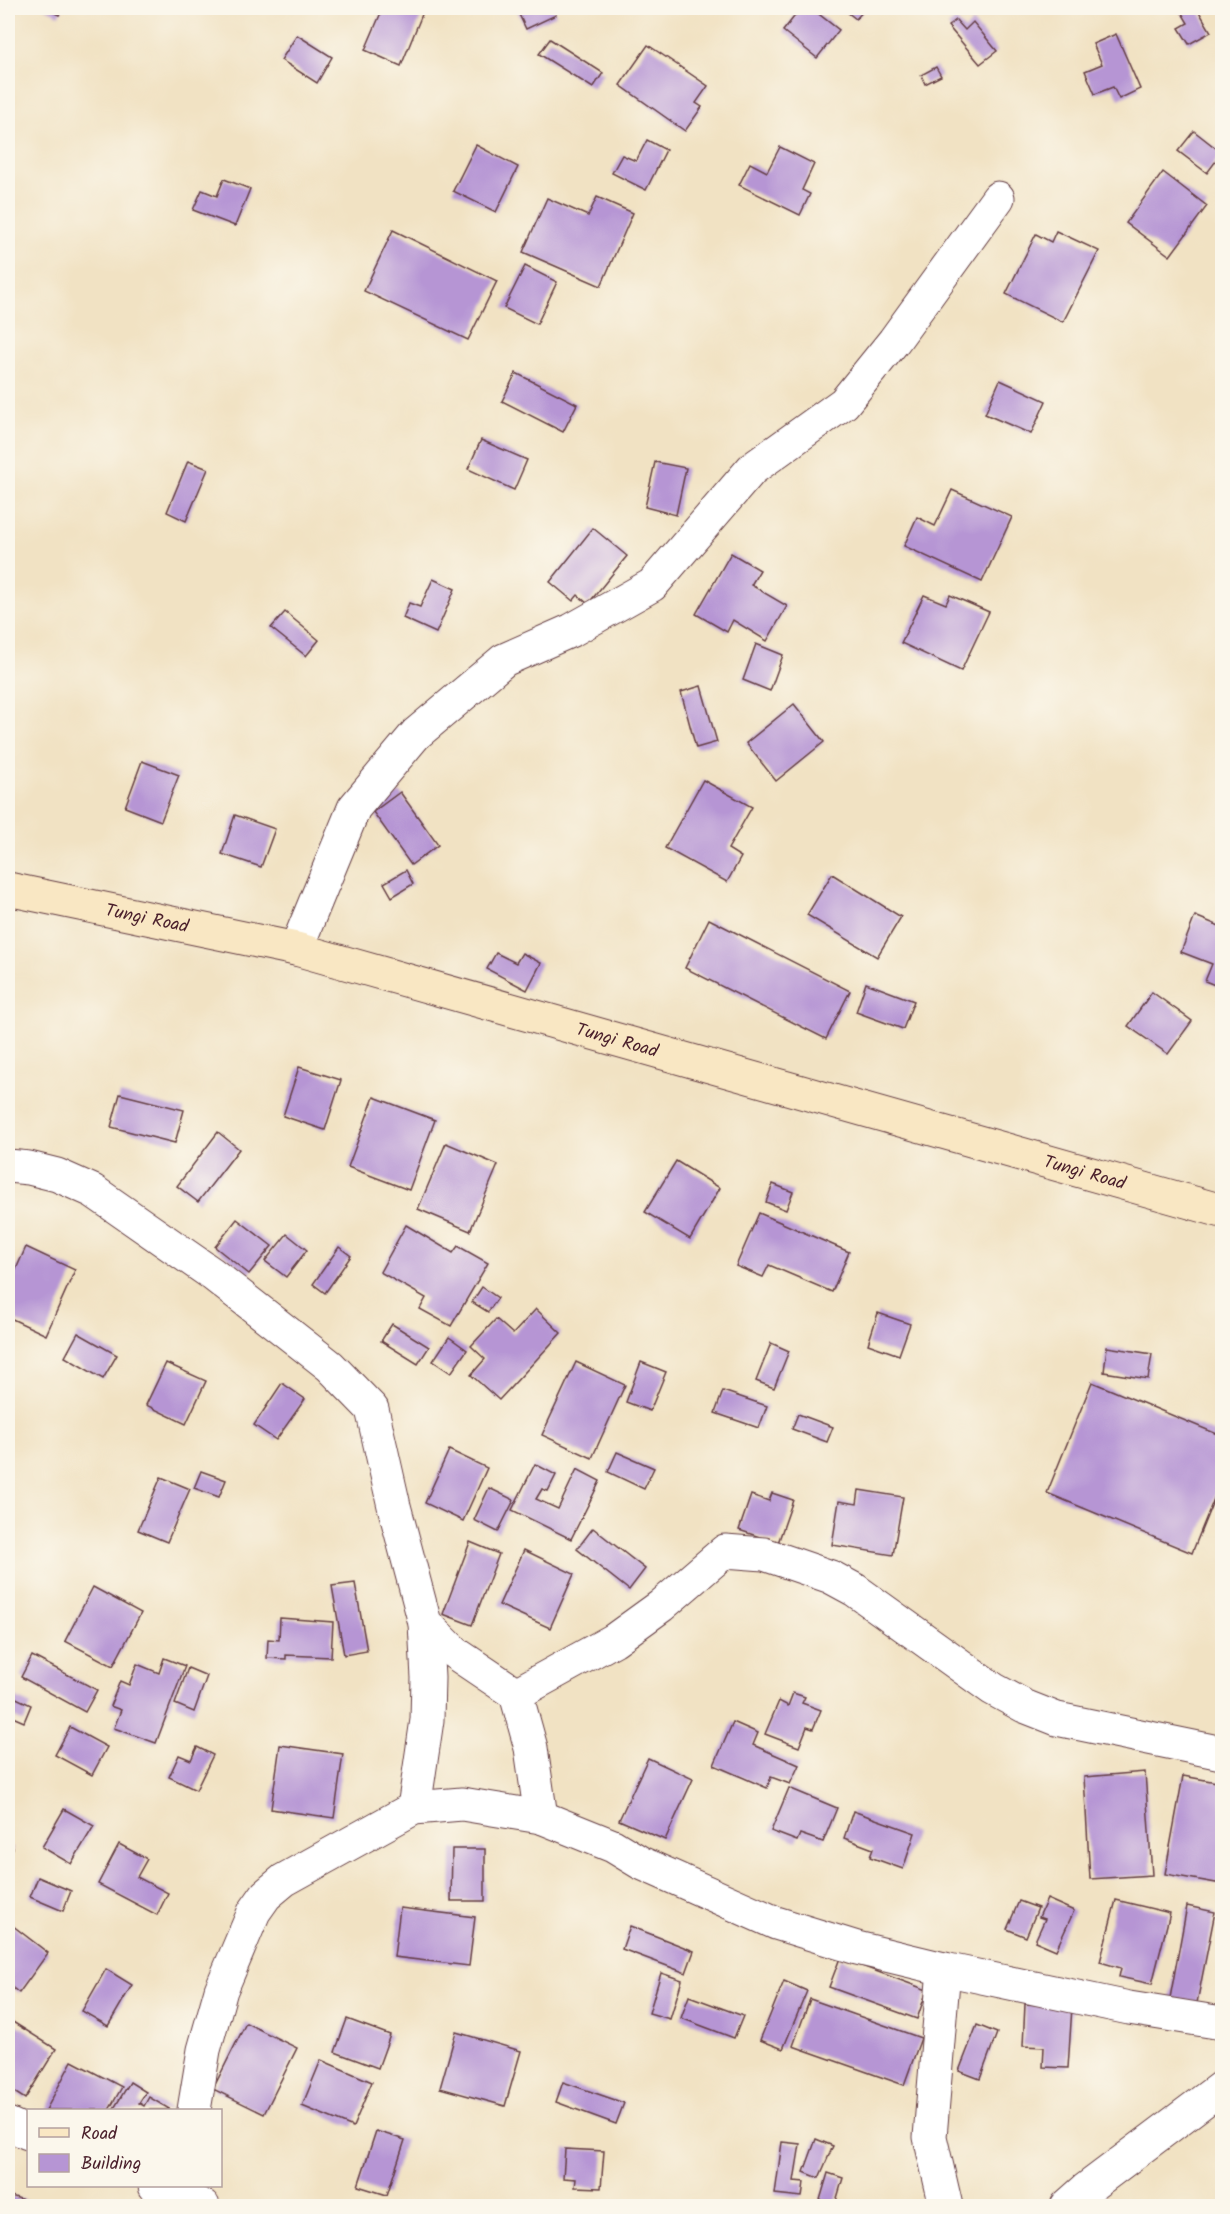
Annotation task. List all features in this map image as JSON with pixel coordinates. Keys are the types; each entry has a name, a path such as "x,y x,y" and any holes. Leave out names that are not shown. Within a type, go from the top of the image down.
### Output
{"main road":[{"name":"Tungi Road","path":"8,889 296,949 1222,1211"}],"street":[{"path":"296,949 354,808 416,734 504,660 572,630 652,585 752,469 844,403 894,341 998,198"},
{"path":"8,1166 57,1175 93,1191 211,1273 330,1366 372,1408 394,1506 425,1623 428,1678 427,1720 414,1808"},
{"path":"516,1694 614,1640 661,1606 725,1551 764,1554 831,1577 855,1590 993,1689 1024,1706 1057,1719 1222,1753"},
{"path":"425,1623 454,1653 516,1694 531,1748 541,1817"},
{"path":"194,2109 204,2050 221,1990 254,1912 267,1895 284,1880 414,1808 462,1804 541,1817 613,1846 641,1863 776,1923 857,1948 1129,2008 1222,2023"},
{"path":"944,1969 930,2137 946,2206"},
{"path":"1067,2206 1222,2087"},
{"path":"8,2124 27,2133"}],"building":[{"path":"8,8 16,8 13,16 8,14"},
{"path":"44,8 63,8 59,15"},
{"path":"383,8 413,8 423,12 401,66 365,50"},
{"path":"516,8 553,8 556,15 526,29"},
{"path":"801,8 811,8 839,30 817,58 783,31"},
{"path":"842,8 866,8 856,19"},
{"path":"1179,8 1197,8 1211,32 1189,44 1179,28 1188,23"},
{"path":"956,20 965,30 973,22 997,51 980,64 948,26"},
{"path":"1116,34 1140,89 1119,99 1113,87 1095,94 1085,71 1102,64 1093,44"},
{"path":"297,35 332,57 317,83 281,60"},
{"path":"550,39 603,73 593,88 539,54"},
{"path":"648,45 708,86 696,103 702,107 685,131 620,85"},
{"path":"936,67 941,76 925,84 921,75"},
{"path":"1194,131 1222,153 1207,173 1178,151"},
{"path":"647,140 666,150 646,190 612,173 622,155 636,161"},
{"path":"476,145 518,167 496,212 453,191"},
{"path":"780,147 814,164 802,190 810,194 800,215 739,185 750,163 767,172"},
{"path":"1163,172 1207,206 1170,256 1126,223"},
{"path":"224,179 250,189 235,226 193,210 202,190 217,196"},
{"path":"597,197 633,213 601,286 523,252 547,198 588,216"},
{"path":"393,230 497,281 468,340 364,291"},
{"path":"1056,231 1099,251 1063,322 1006,294 1036,234 1051,242"},
{"path":"525,266 557,282 537,324 504,308"},
{"path":"516,373 577,404 563,432 502,401"},
{"path":"1000,380 1046,401 1031,434 985,414"},
{"path":"481,440 527,460 514,490 468,469"},
{"path":"188,461 208,469 186,521 167,512"},
{"path":"655,462 686,468 676,515 645,507"},
{"path":"952,490 1012,517 982,582 904,546 917,517 935,526"},
{"path":"593,528 627,556 588,604 578,595 573,601 550,582"},
{"path":"731,553 760,570 751,585 787,606 767,641 733,620 727,632 696,614"},
{"path":"433,579 455,589 436,633 403,618 409,603 420,607"},
{"path":"924,595 946,604 950,595 989,612 961,671 901,643"},
{"path":"285,612 319,640 306,656 271,628"},
{"path":"756,644 783,655 770,691 743,680"},
{"path":"701,686 717,742 696,748 681,692"},
{"path":"794,704 824,742 776,781 746,743"},
{"path":"142,761 179,775 161,821 125,807"},
{"path":"703,780 752,807 728,849 741,857 727,882 665,848"},
{"path":"400,792 438,845 411,865 373,812"},
{"path":"235,815 275,829 261,867 222,854"},
{"path":"406,870 413,884 392,897 384,883"},
{"path":"832,874 901,917 877,957 807,915"},
{"path":"1195,916 1222,927 1222,988 1205,981 1212,964 1181,952"},
{"path":"709,919 850,991 826,1039 685,968"},
{"path":"496,953 516,963 522,953 541,963 527,990 487,969"},
{"path":"866,983 914,1001 903,1029 856,1012"},
{"path":"1152,992 1192,1021 1168,1054 1128,1026"},
{"path":"299,1067 341,1080 325,1130 283,1116"},
{"path":"120,1094 184,1110 175,1143 111,1127"},
{"path":"374,1097 435,1120 409,1190 348,1167"},
{"path":"218,1132 239,1149 198,1202 177,1186"},
{"path":"446,1143 498,1165 470,1231 418,1209"},
{"path":"676,1161 720,1188 690,1239 645,1212"},
{"path":"773,1184 793,1192 786,1210 766,1202"},
{"path":"759,1213 849,1252 832,1292 769,1265 763,1277 736,1266"},
{"path":"237,1219 272,1246 249,1274 215,1247"},
{"path":"406,1225 453,1253 458,1246 488,1263 451,1326 420,1309 426,1298 380,1272"},
{"path":"287,1234 307,1250 286,1277 265,1261"},
{"path":"26,1247 75,1270 46,1335 8,1317 8,1287"},
{"path":"339,1247 351,1256 325,1293 313,1284"},
{"path":"482,1287 498,1298 488,1312 472,1302"},
{"path":"536,1309 561,1333 499,1400 471,1375 485,1359 471,1346 496,1319 513,1334"},
{"path":"878,1313 910,1324 899,1355 868,1344"},
{"path":"392,1324 429,1347 418,1364 381,1341"},
{"path":"78,1333 117,1355 103,1379 65,1357"},
{"path":"449,1337 467,1350 451,1373 433,1361"},
{"path":"771,1343 789,1351 774,1388 756,1381"},
{"path":"1107,1347 1152,1354 1148,1379 1104,1372"},
{"path":"576,1362 625,1385 592,1458 542,1435"},
{"path":"641,1362 666,1372 650,1411 626,1402"},
{"path":"166,1363 206,1381 186,1424 146,1405"},
{"path":"1092,1382 1222,1436 1222,1479 1192,1553 1047,1493"},
{"path":"282,1383 305,1399 276,1440 254,1425"},
{"path":"723,1391 767,1406 759,1428 715,1413"},
{"path":"798,1414 833,1427 827,1442 792,1429"},
{"path":"449,1450 487,1468 463,1521 425,1503"},
{"path":"617,1452 654,1468 644,1489 608,1472"},
{"path":"535,1464 556,1475 548,1491 542,1489 536,1499 558,1509 577,1469 600,1481 571,1539 512,1510"},
{"path":"201,1471 226,1480 219,1497 194,1488"},
{"path":"161,1477 190,1489 167,1542 138,1530"},
{"path":"489,1488 514,1500 498,1532 474,1520"},
{"path":"859,1490 903,1497 893,1555 832,1545 839,1501 857,1504"},
{"path":"772,1493 793,1500 778,1543 739,1530 751,1495 769,1501"},
{"path":"593,1528 645,1569 629,1590 577,1549"},
{"path":"470,1542 499,1554 472,1625 443,1614"},
{"path":"524,1550 574,1574 550,1628 499,1605"},
{"path":"355,1583 367,1651 344,1655 332,1586"},
{"path":"93,1587 141,1613 113,1666 65,1641"},
{"path":"280,1618 333,1622 331,1657 286,1655 286,1659 267,1658 268,1639 279,1640"},
{"path":"32,1656 97,1690 85,1712 21,1677"},
{"path":"164,1658 185,1666 156,1743 114,1728 121,1710 110,1706 120,1681 129,1685 137,1664 159,1673"},
{"path":"188,1668 207,1676 194,1712 175,1704"},
{"path":"793,1693 805,1697 802,1703 821,1710 813,1729 807,1727 799,1747 765,1734 779,1701 788,1706"},
{"path":"8,1694 31,1705 24,1722 8,1715"},
{"path":"733,1722 758,1733 753,1745 799,1765 790,1784 771,1777 767,1788 714,1765"},
{"path":"70,1727 107,1747 92,1775 55,1755"},
{"path":"280,1745 343,1754 334,1818 271,1809"},
{"path":"197,1747 213,1755 196,1790 169,1777 179,1755 191,1760"},
{"path":"648,1758 693,1779 665,1840 619,1820"},
{"path":"1145,1772 1152,1875 1090,1879 1084,1777"},
{"path":"1183,1776 1222,1783 1222,1884 1165,1874"},
{"path":"789,1788 837,1808 823,1842 800,1834 797,1841 771,1831"},
{"path":"64,1809 94,1826 71,1864 42,1847"},
{"path":"853,1811 915,1833 903,1869 870,1857 873,1849 844,1838"},
{"path":"8,1844 13,1848 8,1858"},
{"path":"119,1844 147,1859 137,1877 168,1893 157,1915 98,1884"},
{"path":"452,1849 485,1849 485,1901 451,1901"},
{"path":"38,1877 71,1891 63,1911 30,1897"},
{"path":"1047,1899 1074,1911 1056,1950 1035,1941 1045,1919 1039,1917"},
{"path":"1116,1900 1170,1913 1152,1984 1119,1977 1121,1968 1100,1962"},
{"path":"1019,1901 1038,1908 1026,1937 1007,1929"},
{"path":"1187,1906 1215,1912 1197,2003 1170,1998"},
{"path":"400,1908 475,1917 469,1966 394,1957"},
{"path":"8,1922 48,1953 19,1993 8,1984"},
{"path":"630,1926 694,1951 686,1973 622,1949"},
{"path":"840,1958 927,1990 917,2019 829,1987"},
{"path":"106,1969 132,1985 108,2026 82,2011"},
{"path":"661,1973 682,1980 670,2019 649,2013"},
{"path":"784,1981 807,1991 783,2049 760,2040"},
{"path":"689,1996 743,2016 734,2038 681,2018"},
{"path":"810,1999 921,2038 904,2085 793,2046"},
{"path":"1025,2004 1072,2007 1068,2068 1043,2067 1044,2047 1023,2046"},
{"path":"8,2019 56,2049 25,2099 8,2088"},
{"path":"347,2019 390,2035 378,2068 335,2052"},
{"path":"246,2023 297,2048 264,2114 213,2089"},
{"path":"977,2025 997,2033 980,2079 959,2071"},
{"path":"456,2032 521,2051 505,2106 440,2088"},
{"path":"321,2060 372,2082 353,2127 302,2106"},
{"path":"72,2061 122,2087 110,2109 47,2109"},
{"path":"130,2082 146,2092 139,2103 144,2106 149,2097 169,2109 114,2109"},
{"path":"563,2082 624,2103 616,2124 556,2102"},
{"path":"376,2131 405,2140 387,2195 358,2186"},
{"path":"816,2139 833,2146 819,2178 804,2172"},
{"path":"782,2142 800,2144 794,2181 804,2182 802,2197 775,2194"},
{"path":"565,2149 604,2151 601,2188 575,2187 576,2179 563,2178"},
{"path":"828,2173 843,2178 835,2205 820,2200"},
{"path":"8,2195 42,2206 8,2206"}]}
